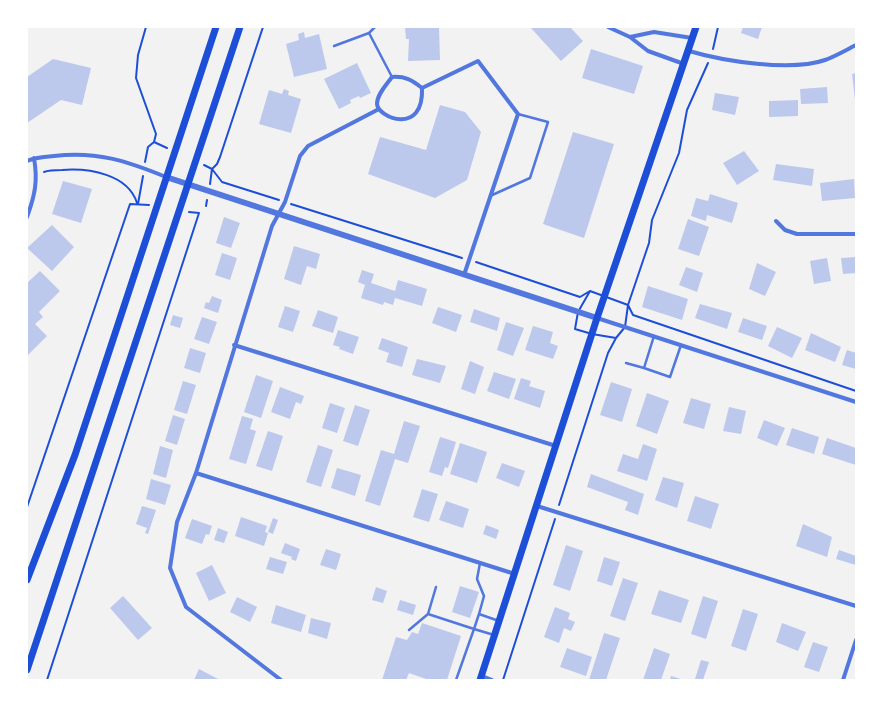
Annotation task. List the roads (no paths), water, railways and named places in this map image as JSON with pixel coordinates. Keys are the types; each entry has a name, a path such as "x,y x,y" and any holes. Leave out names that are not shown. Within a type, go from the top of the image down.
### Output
{"main road":[{"path":"27,580 74,455 216,27"},
{"path":"27,670 240,27"},
{"path":"481,678 597,318 696,27"}],"street":[{"path":"608,27 630,37 648,51 684,64"},
{"path":"630,37 654,32 692,38"},
{"path":"689,51 711,57 796,66 825,60 856,45"},
{"path":"422,88 478,61 518,114 464,275"},
{"path":"392,77 407,78 422,88 420,107 413,116 406,119 395,118 386,115 379,109 377,104 379,97 392,77"},
{"path":"281,680 186,607 170,568 177,522 196,473 234,345 278,214 285,202 303,151 308,146 379,109"},
{"path":"27,161 34,158 67,154 102,156 144,168 166,177 278,214 856,402"},
{"path":"27,217 34,196 37,175 34,158"},
{"path":"776,221 785,230 797,234 856,234"},
{"path":"234,345 556,446"},
{"path":"196,473 515,574"},
{"path":"537,506 856,606"},
{"path":"843,680 856,640"},
{"path":"481,678 492,680"}],"lane":[{"path":"334,46 368,32 374,27"},
{"path":"368,32 392,77"},
{"path":"490,196 530,178 548,122 518,114"},
{"path":"644,368 654,336"},
{"path":"626,363 670,377 681,345"},
{"path":"456,680 484,596 477,579 480,563"},
{"path":"409,630 428,614 436,587"},
{"path":"428,614 495,635"},
{"path":"479,614 499,621"}]}
